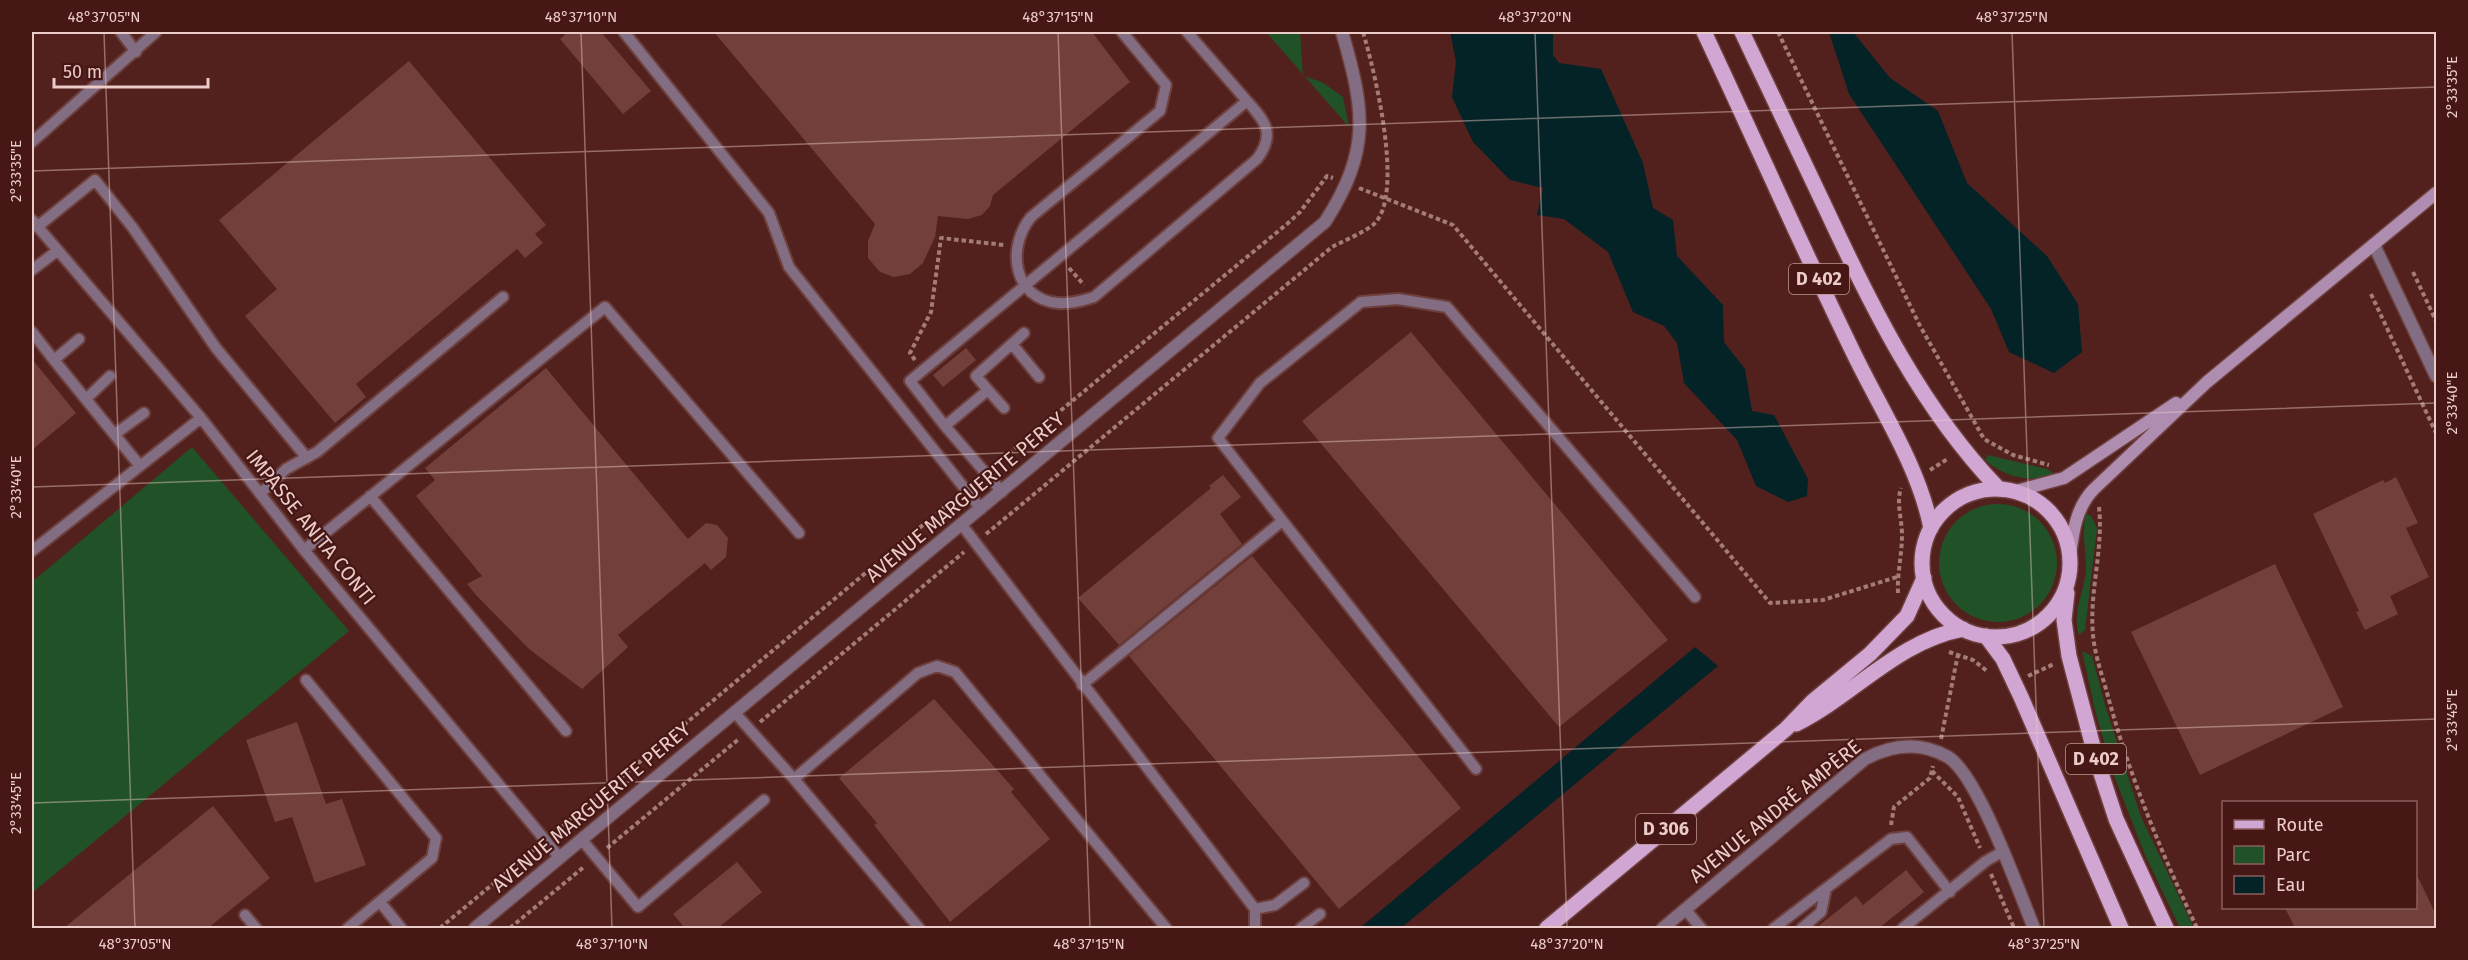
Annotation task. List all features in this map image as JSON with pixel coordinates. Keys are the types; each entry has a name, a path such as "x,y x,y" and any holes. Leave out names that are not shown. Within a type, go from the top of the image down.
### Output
{"main road":[{"name":"D 402","path":"1704,32 1856,358 1904,450 1931,528"},
{"name":"D 402","path":"1742,32 1865,292 1898,352 1964,450 1998,488"},
{"path":"2070,556 2064,534 2053,515 2037,500 2016,491 1998,488 1971,493 1947,507 1931,528 1923,552 1924,578 1931,599 1945,616 1963,629 1986,636 2013,635 2038,624 2057,605 2068,580 2074,526 2089,495 2207,382 2436,193"},
{"path":"2016,491 2064,478 2207,382"},
{"name":"D 306","path":"1547,928 1786,729 1813,701 1870,654 1907,616 1924,578"},
{"name":"D 402","path":"2068,580 2064,620 2070,656 2096,758 2116,819 2166,928"},
{"name":"D 306","path":"1786,729 1819,712 1909,648 1938,634 1963,629"},
{"name":"D 402","path":"1986,636 2003,658 2121,928"}],"street":[{"name":"AVENUE MARGUERITE PEREY","path":"475,928 1325,222 1348,183 1361,129 1359,96 1342,32"},
{"path":"2374,245 2436,376"},
{"name":"AVENUE ANDRÉ AMPÈRE","path":"1663,928 1864,759 1882,750 1900,746 1922,747 1937,752"},
{"path":"1937,752 1949,758 1974,791 2034,928"}],"lane":[{"path":"121,32 136,52"},
{"path":"32,142 156,32"},
{"path":"624,32 769,213 789,267 981,509"},
{"path":"1122,32 1166,85 1160,111 1030,218 1021,229 1014,260 1025,285 1038,296 1056,303 1077,303 1094,297 1265,148 1267,132 1264,120 1187,32"},
{"path":"1002,492 910,381 1247,102"},
{"path":"34,224 95,180 133,228 216,348 307,458"},
{"name":"IMPASSE ANITA CONTI","path":"34,224 201,418 304,550 560,858"},
{"path":"32,270 57,251"},
{"path":"260,494 286,469 307,458 503,297"},
{"path":"1476,769 1281,522 1218,438 1260,382 1360,302 1398,299 1447,307 1695,597"},
{"path":"304,550 605,308 800,533"},
{"path":"32,332 140,466"},
{"path":"1004,408 976,376 1024,333"},
{"path":"54,360 79,339"},
{"path":"1012,344 1039,377"},
{"path":"86,399 110,376"},
{"path":"945,426 988,390"},
{"path":"115,434 144,413"},
{"path":"32,551 201,418"},
{"path":"370,496 566,731"},
{"path":"1082,685 1281,522"},
{"path":"962,525 1255,909 1254,928"},
{"path":"794,779 918,673 937,666 955,672 1166,928"},
{"path":"306,680 436,838 432,858 348,928"},
{"path":"735,713 794,779 919,928"},
{"path":"582,840 638,907 764,800"},
{"path":"1774,928 1891,839 1907,837 1950,891"},
{"path":"1903,928 1986,861 2002,852"},
{"path":"1255,909 1275,905 1304,883"},
{"path":"1802,928 1821,912 1826,889"},
{"path":"380,902 402,928"},
{"path":"1685,909 1701,928"},
{"path":"1301,928 1320,914"},
{"path":"245,915 256,928"}],"path":[{"path":"510,928 1332,247 1374,224 1385,198 1387,162 1383,117 1363,32"},
{"path":"1778,32 1919,324 1984,439 2013,455 2054,466"},
{"path":"986,472 1287,224 1300,212 1327,176 1453,225 1770,603 1823,600 1892,576 1897,577"},
{"path":"923,370 910,353 932,312 941,238 1016,246"},
{"path":"1059,257 1086,287"},
{"path":"2413,272 2436,321"},
{"path":"2371,294 2436,433"},
{"path":"1898,596 1897,577 1902,538 1898,500 1902,486 1984,439"},
{"path":"440,928 965,489"},
{"path":"2098,502 2101,524 2091,608 2094,644 2123,749 2147,818 2198,928"},
{"path":"1940,651 1958,654 1973,660 1987,670 1998,690 2094,644"},
{"path":"1891,839 1894,807 1930,778 1958,654"}],"green space":[{"path":"1266,32 1300,32 1303,74"},
{"path":"1305,77 1322,82 1343,97 1349,127"},
{"path":"192,447 349,631 32,893 32,582"},
{"path":"1988,455 2047,469 2055,474 2036,478 2009,475 1985,460"},
{"path":"1998,504 2021,508 2040,521 2053,540 2057,563 2053,586 2040,605 2021,618 1998,622 1975,618 1956,605 1943,586 1939,563 1943,540 1956,521 1975,508"},
{"path":"2086,514 2091,516 2097,528 2085,630 2079,635 2077,617 2085,575"},
{"path":"2082,651 2092,656 2105,705 2141,817 2194,928 2180,928 2145,855 2113,773 2095,710"}],"water":[{"path":"1450,32 1553,32 1553,55 1559,63 1601,69 1643,163 1653,208 1673,220 1677,256 1723,305 1724,342 1745,369 1752,411 1774,415 1808,479 1807,496 1788,502 1756,486 1737,440 1684,383 1677,343 1664,326 1633,312 1608,252 1564,219 1537,215 1543,188 1510,180 1473,142 1452,97 1456,61"},
{"path":"1829,32 1853,32 1890,78 1938,111 1967,183 2047,256 2078,304 2082,352 2054,373 2009,352 1991,309 1849,94"},
{"path":"1695,647 1718,666 1401,928 1360,928"}],"building":[{"path":"568,32 601,32 651,91 623,114 560,39"},
{"path":"714,32 1092,32 1130,82 993,195 990,206 982,215 968,219 938,216 935,237 923,263 910,274 894,277 880,272 868,258 868,241 875,224"},
{"path":"409,61 546,225 535,234 543,243 525,258 517,249 356,384 366,397 335,423 245,316 277,289 219,220"},
{"path":"1411,332 1668,640 1559,727 1302,421"},
{"path":"966,348 976,360 943,387 933,375"},
{"path":"32,359 76,413 32,450"},
{"path":"546,368 688,539 706,523 717,525 728,538 726,557 711,570 705,563 618,635 628,647 582,689 529,649 476,595 467,584 482,576 416,496 435,480 425,468"},
{"path":"1223,475 1241,497 1220,514 1242,544 1119,645 1078,598 1211,488 1209,486"},
{"path":"2396,477 2418,523 2406,528 2429,577 2390,596 2398,614 2365,630 2356,612 2359,611 2313,514 2383,480 2385,483"},
{"path":"1252,556 1461,808 1339,909 1129,656"},
{"path":"2275,564 2343,707 2200,775 2131,632"},
{"path":"934,699 1014,789 1011,792 1050,839 950,922 874,825 877,823 839,778"},
{"path":"297,722 326,804 342,799 366,865 315,883 292,817 275,822 246,740"},
{"path":"213,806 270,878 208,928 64,928"},
{"path":"737,862 762,892 718,928 685,928 673,914"},
{"path":"1906,870 1924,892 1879,928 1816,928 1856,896 1863,905"},
{"path":"2417,875 2436,915 2436,928 2295,928 2286,909 2417,909"}]}
